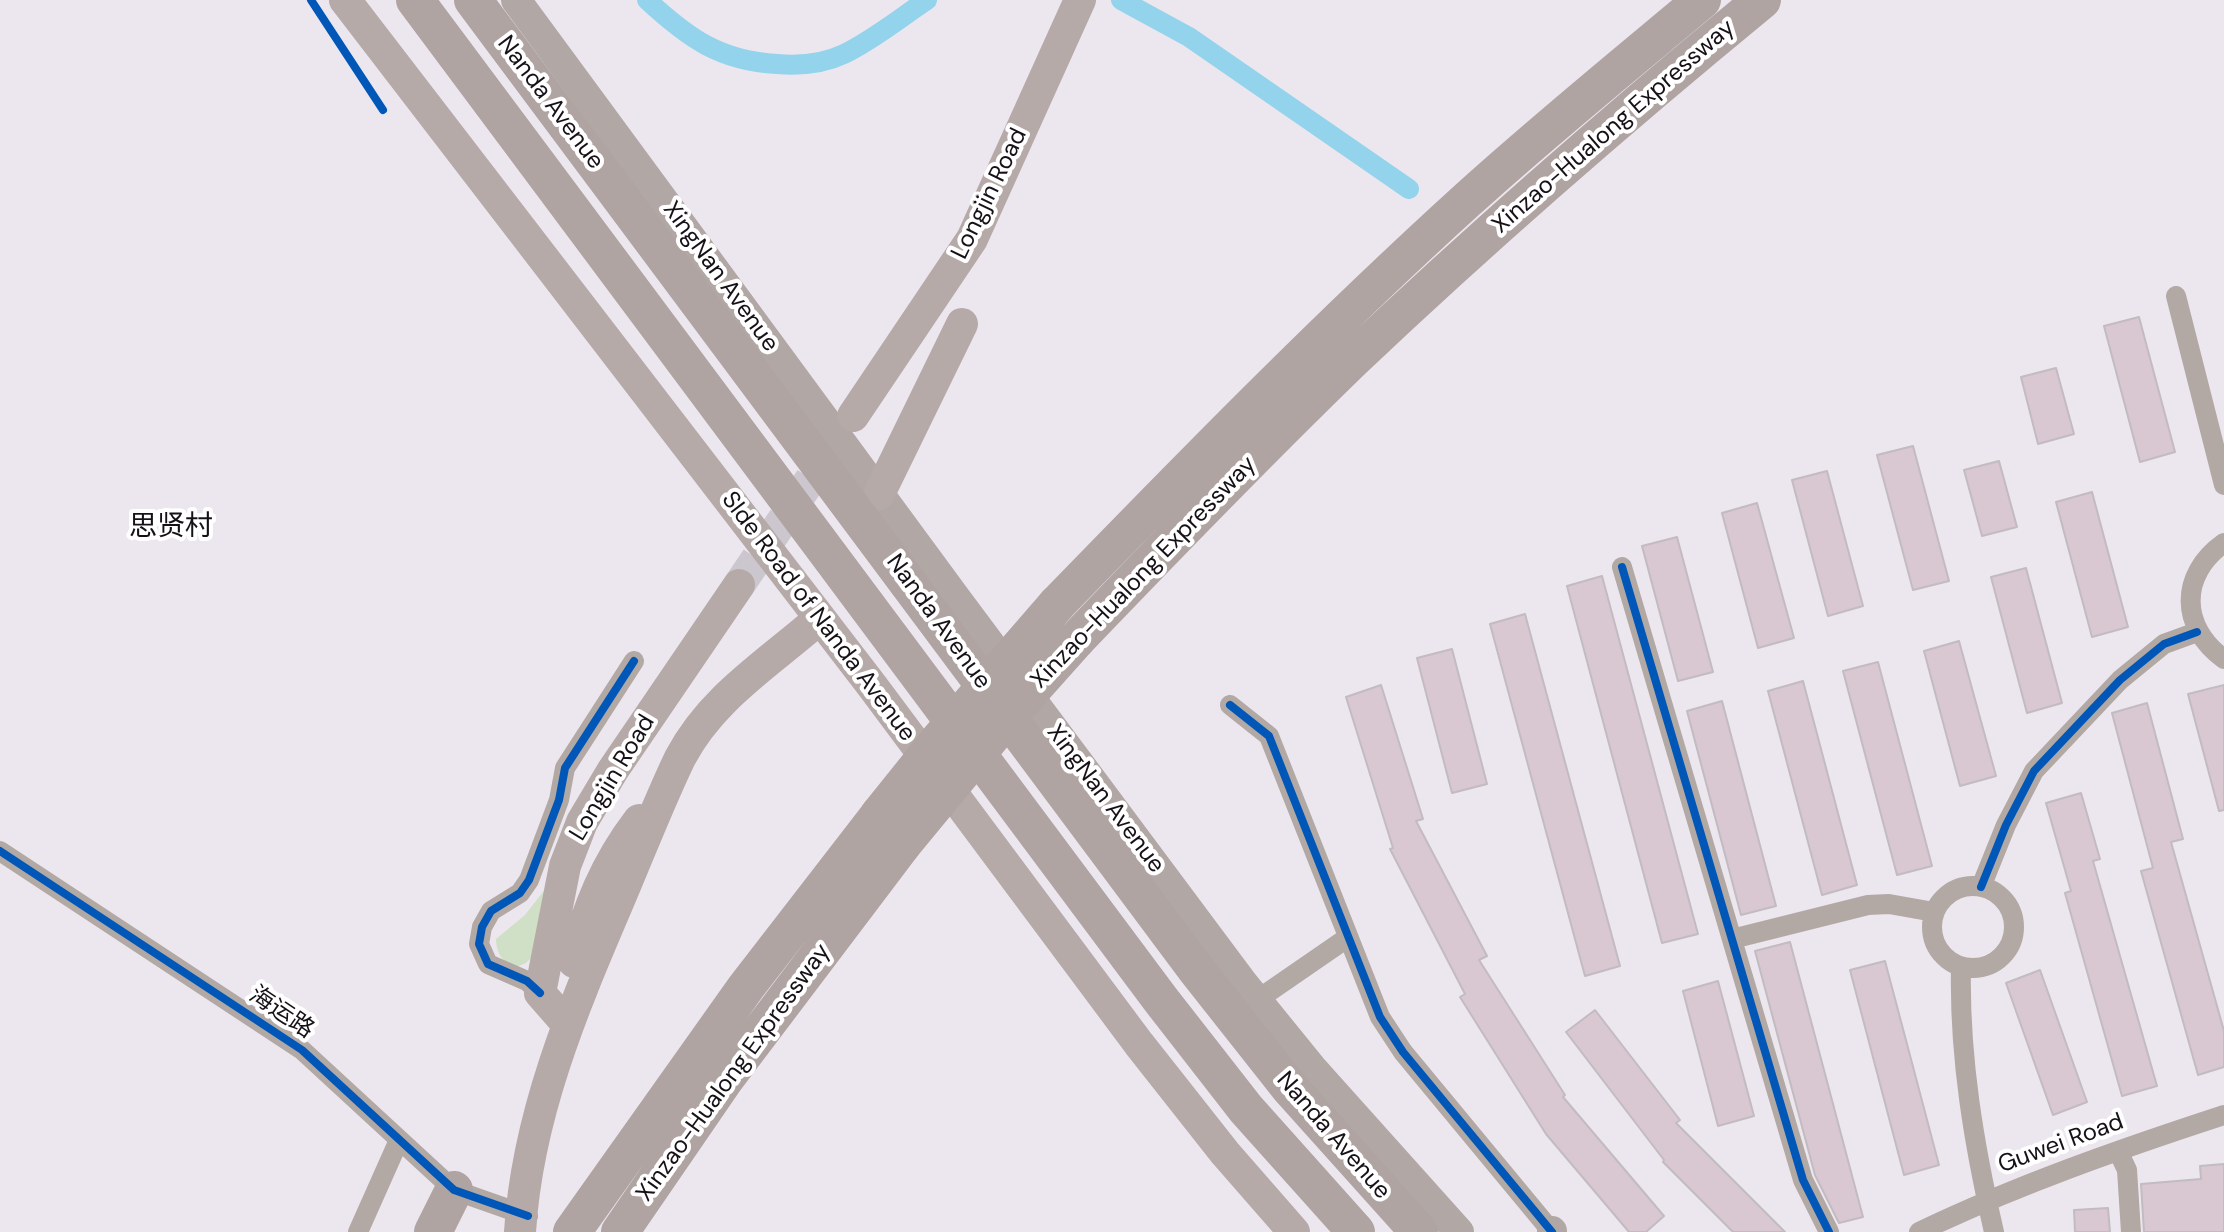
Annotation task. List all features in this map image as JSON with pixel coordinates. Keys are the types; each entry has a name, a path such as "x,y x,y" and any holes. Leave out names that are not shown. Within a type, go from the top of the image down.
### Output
{"highway":[{"name":"Nanda Avenue","path":"415,0 1161,1000 1246,1109 1356,1232"},
{"name":"Nanda Avenue","path":"473,0 1195,968 1289,1087 1419,1232"},
{"name":"Xinzao-Hualong Expressway","path":"572,1232 693,1060 879,815 1057,604 1216,440 1405,257 1548,130 1702,0"},
{"name":"Xinzao-Hualong Expressway","path":"620,1232 725,1079 902,845 1010,714 1077,639 1286,426 1430,288 1588,145 1762,0"},
{"path":"433,1232 454,1190"}],"main road":[{"name":"SIde Road of Nanda Avenue","path":"345,0 820,618 1183,1100 1294,1232"},
{"name":"XingNan Avenue","path":"516,0 879,494 1257,1000 1332,1091 1459,1232"},
{"path":"527,0 628,119"},
{"name":"Longjin Road","path":"853,416 972,239 1079,1"},
{"path":"879,494 962,324"},
{"name":"Longjin Road","path":"540,993 562,877 582,822 613,770 739,585"},
{"path":"523,1221 533,1137 568,1025 573,966 596,891 618,849 670,780 690,739 715,706 820,618"},
{"path":"540,993 568,1025"}],"street":[{"path":"2176,296 2224,485"},
{"path":"2224,543 2211,552 2198,570 2191,590 2191,611 2197,632 2210,649 2224,659"},
{"path":"1622,567 1803,1180 1829,1232"},
{"path":"1981,887 2006,825 2034,771 2120,680 2164,644 2197,632"},
{"path":"540,993 527,981 488,964 480,950 479,937 491,911 520,893 529,880 559,800 565,768 634,661"},
{"path":"1230,705 1269,736 1380,1017 1403,1052 1552,1232"},
{"name":"海运路","path":"0,851 302,1050 454,1190 523,1221"},
{"path":"1968,886 1981,887 1993,891 2011,910 2014,936 2001,958 1989,966 1975,969 1961,967 1939,950 1934,937 1934,912 1955,890 1968,886"},
{"path":"1732,939 1868,905 1889,904 1934,912"},
{"path":"1257,1000 1347,938"},
{"path":"1961,967 1960,1012 1966,1083 1994,1232"},
{"name":"Guwei Road","path":"1919,1232 1987,1200 2224,1115"},
{"path":"358,1232 399,1140"},
{"path":"2118,1151 2127,1170 2131,1232"}],"green space":[{"path":"546,888 535,954 516,967 501,956 496,939 525,915"}],"building":[{"path":"2139,317 2175,452 2140,462 2104,326"},
{"path":"2056,368 2074,434 2038,444 2021,377"},
{"path":"1913,446 1949,581 1913,590 1877,455"},
{"path":"1999,461 2017,527 1982,536 1964,470"},
{"path":"1827,471 1863,606 1828,616 1792,480"},
{"path":"2092,492 2128,627 2092,637 2056,502"},
{"path":"1757,503 1794,638 1758,648 1722,513"},
{"path":"1677,537 1713,672 1678,681 1642,546"},
{"path":"2026,568 2062,703 2027,713 1991,577"},
{"path":"1602,576 1698,934 1662,943 1567,586"},
{"path":"1525,614 1620,966 1585,976 1490,624"},
{"path":"1959,641 1996,776 1960,786 1924,651"},
{"path":"1452,649 1487,784 1452,793 1417,658"},
{"path":"1878,662 1932,866 1897,875 1843,671"},
{"path":"1803,681 1857,885 1822,895 1768,691"},
{"path":"1381,685 1423,819 1416,821 1487,956 1479,960 1565,1095 1563,1097 1664,1216 1646,1232 1629,1232 1546,1134 1460,997 1465,994 1390,849 1393,848 1346,697"},
{"path":"2224,685 2224,810 2219,811 2188,694"},
{"path":"1722,701 1776,906 1741,915 1687,711"},
{"path":"2147,703 2183,839 2171,842 2224,1031 2224,1067 2198,1075 2141,871 2153,868 2112,713"},
{"path":"2081,793 2100,859 2093,861 2157,1086 2122,1096 2065,893 2071,891 2046,803"},
{"path":"1790,942 1863,1217 1839,1223 1815,1175 1755,951"},
{"path":"1885,961 1939,1165 1904,1175 1850,970"},
{"path":"2040,970 2087,1102 2053,1115 2006,983"},
{"path":"1718,981 1754,1116 1718,1126 1683,991"},
{"path":"1595,1010 1680,1120 1676,1123 1785,1232 1733,1232 1663,1162 1566,1032"},
{"path":"2224,1164 2224,1232 2144,1232 2141,1184 2201,1179 2200,1166"},
{"path":"2108,1208 2110,1232 2075,1232 2074,1210"}],"waterway":[{"path":"647,0 677,26 706,45 738,58 794,65 820,62 844,54 927,0"},
{"path":"1121,0 1189,37 1409,189"}],"tunnel":[{"path":"739,585 834,445"}],"cycle path":[{"path":"311,0 383,110"},
{"path":"1622,567 1803,1180 1829,1232"},
{"path":"1981,887 2006,825 2034,771 2120,680 2164,644 2197,632"},
{"path":"540,993 527,981 488,964 479,944 482,927 491,911 520,893 529,880 559,800 565,768 634,661"},
{"path":"1230,705 1269,736 1380,1017 1403,1052 1552,1232"},
{"path":"0,851 302,1050 454,1190 528,1216"}],"district":[{"name":"思贤村","path":"171,528"}]}
